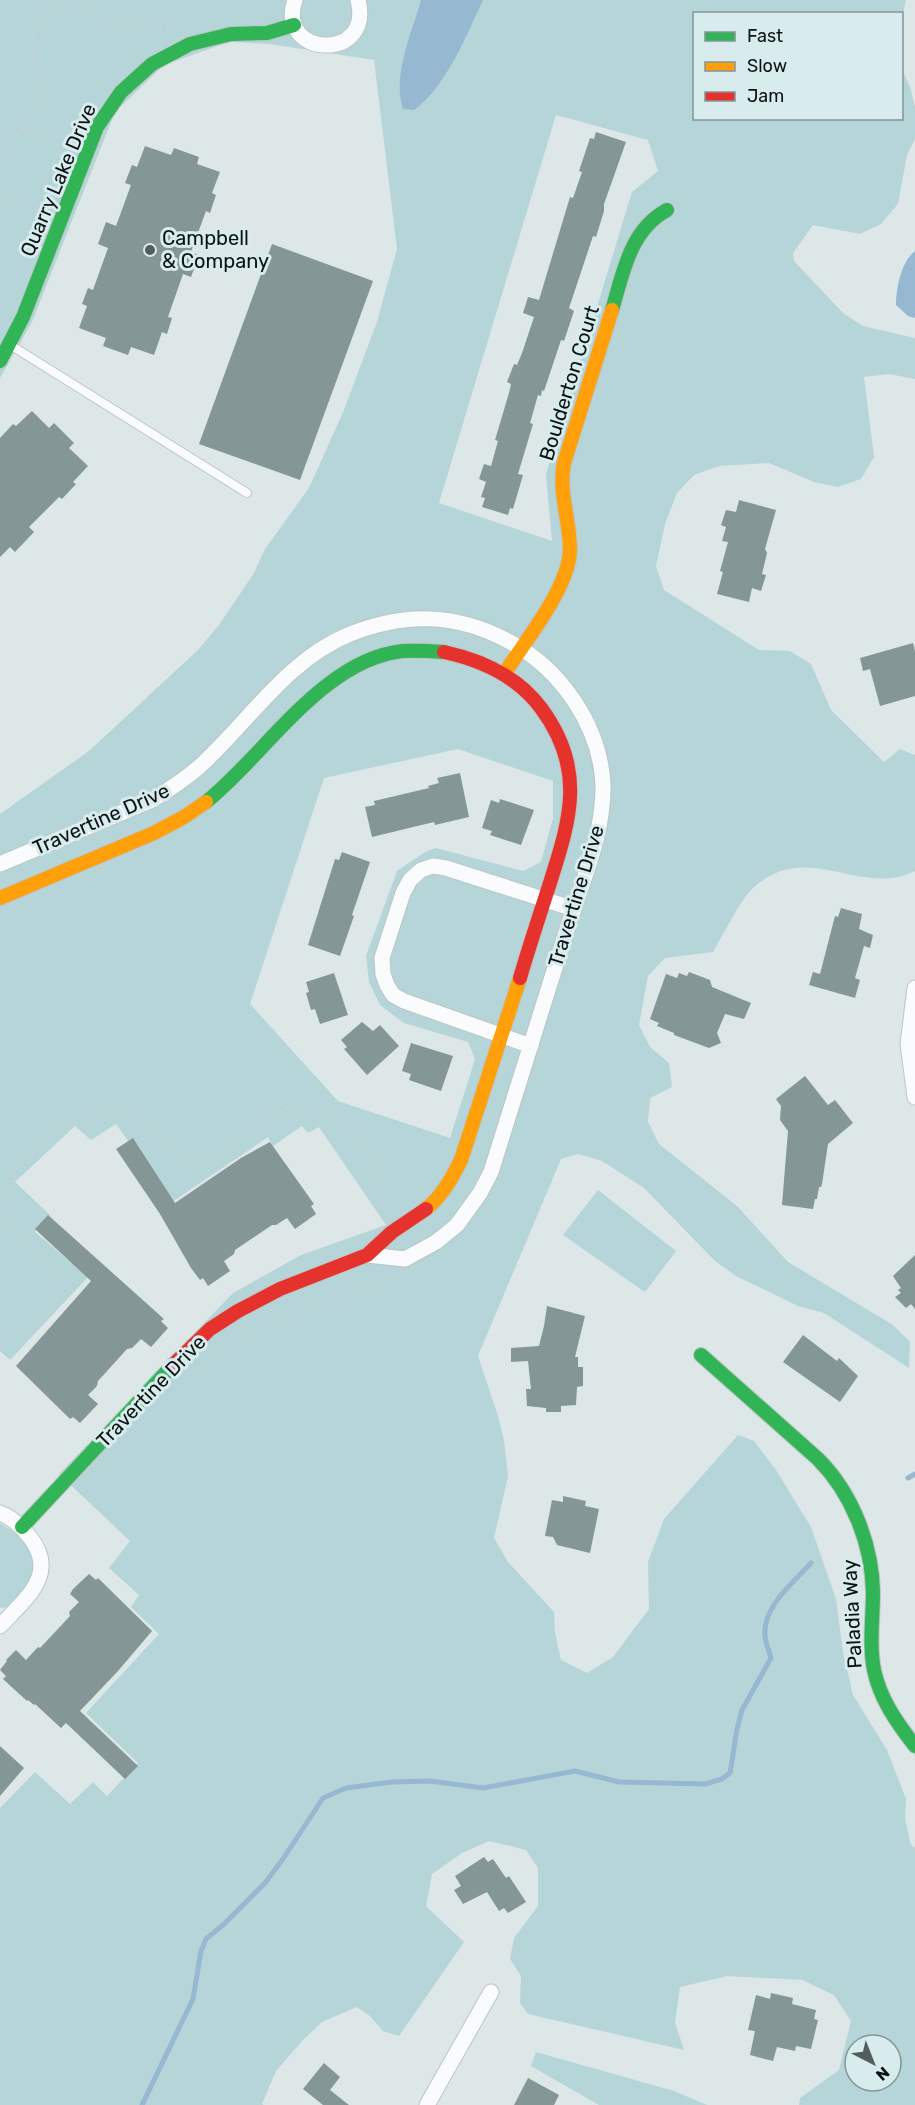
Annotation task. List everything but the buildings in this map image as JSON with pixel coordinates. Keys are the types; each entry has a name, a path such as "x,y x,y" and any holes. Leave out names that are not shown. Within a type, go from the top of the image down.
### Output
{"street":[{"path":"295,0 292,14 294,25 309,42 319,46 330,46 349,38 356,29 360,9 358,0"},
{"name":"Quarry Lake Drive","path":"0,362 23,317 97,127 106,108 122,89 157,61 194,43 231,34 264,34 294,25"},
{"name":"Boulderton Court","path":"504,674 562,585 569,566 570,547 561,479 564,463 630,252 638,234 653,217 667,210"},
{"name":"Travertine Drive","path":"0,864 154,799 177,785 200,766 292,671 322,648 378,624 405,618 431,618 460,623 493,633 521,648 547,668 576,704 588,726 597,754 603,783 597,842 491,1172 480,1193 457,1225 436,1242 405,1259 367,1255"},
{"name":"Travertine Drive","path":"0,898 168,827 195,811 221,789 313,695 339,675 387,654 408,650 453,654 481,662 504,674 525,691 550,721 559,738 567,762 571,785 566,834 502,1036 461,1160 453,1177 434,1203 392,1232 367,1255 280,1289 210,1329 184,1353 22,1527"},
{"path":"531,1046 404,1001 393,995 383,974 382,958 403,893 410,880 421,870 434,866 574,909"},
{"path":"915,988 908,1044 915,1097"},
{"name":"Paladia Way","path":"701,1355 815,1456 834,1477 843,1492 866,1543 872,1568 870,1644 876,1680 892,1715 915,1746"},
{"path":"0,1513 22,1527 34,1542 41,1557 42,1573 35,1588 0,1626"},
{"path":"428,2105 491,1992"}],"lane":[{"path":"10,345 247,493"}],"path":[{"path":"0,151 21,130 38,104 39,91 32,48 33,36 44,15 54,9 73,5 108,21 168,31"},
{"path":"21,130 48,136 57,148 63,165"},
{"path":"0,197 44,214"},
{"path":"0,1328 17,1332 36,1324 47,1314 54,1303 57,1284 52,1268 22,1240 11,1224 9,1201 16,1169 56,1129 111,1109 130,1115 144,1124 159,1142 178,1155 208,1160 236,1145 259,1124 289,1107 334,1116 360,1140 374,1167 380,1198 392,1232"},
{"path":"193,1375 233,1342 280,1318 402,1275 409,1267 405,1259"}],"shaded area":[{"path":"0,0 906,0 903,14 693,12 693,120 903,120 903,71 915,107 915,139 907,155 898,204 881,224 860,234 813,225 793,253 794,261 843,313 863,326 915,338 915,379 889,374 864,377 874,457 861,479 838,487 814,482 769,463 719,466 694,475 677,493 665,524 656,566 664,590 759,650 790,651 811,664 831,710 884,762 900,749 915,755 915,871 900,877 879,878 807,868 788,869 770,876 748,894 713,952 665,958 648,976 639,1025 650,1047 669,1063 672,1087 650,1098 648,1122 659,1144 737,1206 788,1262 893,1325 910,1342 909,1368 824,1313 798,1306 736,1276 715,1261 644,1188 602,1161 578,1154 561,1159 478,1356 504,1440 508,1476 494,1538 508,1562 554,1612 555,1633 561,1660 587,1673 613,1657 649,1609 648,1562 664,1519 738,1435 754,1441 776,1470 811,1527 836,1599 843,1652 853,1695 887,1750 906,1799 905,1819 911,1845 915,1848 915,2105 799,2105 800,2098 839,2070 843,2054 843,2093 903,2093 903,2033 848,2033 851,2021 834,1995 802,1980 727,1976 680,1987 675,2022 684,2050 528,2014 520,2003 521,1976 510,1959 514,1938 538,1906 538,1868 526,1850 489,1841 462,1853 432,1874 426,1906 464,1942 399,2036 383,2031 370,2016 357,2007 322,2022 276,2071 262,2104 264,2105 0,2105 0,1808 35,1772 70,1804 93,1782 107,1796 138,1763 86,1713 159,1634 131,1607 139,1595 109,1568 130,1541 59,1474 233,1293 301,1255 386,1225 319,1127 308,1133 302,1126 273,1146 268,1137 172,1202 116,1124 91,1140 75,1126 15,1182 50,1215 35,1232 88,1277 10,1360 0,1351 0,814 89,751 198,650 219,625 254,573 265,549 309,488 344,410 377,322 397,249 374,60 269,44 229,42 164,65 115,112 32,322 0,378","holes":["556,115 648,140 658,171 632,192 546,474 552,541 439,503","458,749 553,781 553,818 541,862 523,871 436,848 425,852 397,871 366,956 369,982 380,1005 404,1023 468,1042 475,1059 450,1138 338,1101 250,1004 324,778"]},
{"path":"421,0 483,0 454,60 436,88 414,110 403,109 400,96 401,68"},
{"path":"915,251 915,318 908,316 896,305 900,276 906,262"},
{"path":"598,1190 676,1251 645,1292 563,1235"},
{"path":"0,1523 18,1536 29,1548 35,1561 35,1569 34,1575 21,1595 9,1607 0,1608"},
{"path":"536,2052 674,2091 707,2105 599,2105 531,2066"}],"waterway":[{"path":"908,1478 915,1474"},
{"path":"142,2105 193,1999 201,1951 206,1939 265,1883 323,1798 346,1788 392,1782 430,1781 483,1788 575,1771 619,1782 705,1784 722,1779 730,1773 742,1710 771,1658 765,1635 769,1614 780,1596 811,1563"}],"traffic: fast":[{"path":"0,361 23,317 97,127 121,92 152,64 190,44 231,34 267,33 294,25"},
{"path":"612,310 624,267 636,241 644,229 667,210"},
{"path":"206,802 297,712 347,671 374,658 403,651 444,652"},
{"path":"701,1355 818,1459 841,1487 850,1503 864,1538 872,1574 874,1670 880,1691 890,1710 915,1746"},
{"path":"22,1527 172,1366"}],"traffic: slow":[{"path":"504,674 554,597 568,565 570,550 562,485 564,463 612,310"},
{"path":"0,898 154,833 206,802"},
{"path":"426,1209 442,1193 461,1160 520,978"}],"traffic: jam":[{"path":"444,652 485,665 521,687 541,708 565,753 569,774 568,817 557,862 520,978"},
{"path":"172,1366 210,1329 238,1311 280,1289 367,1255 392,1232 426,1209"}],"place":[{"name":"Campbell & Company","path":"150,250"}]}
